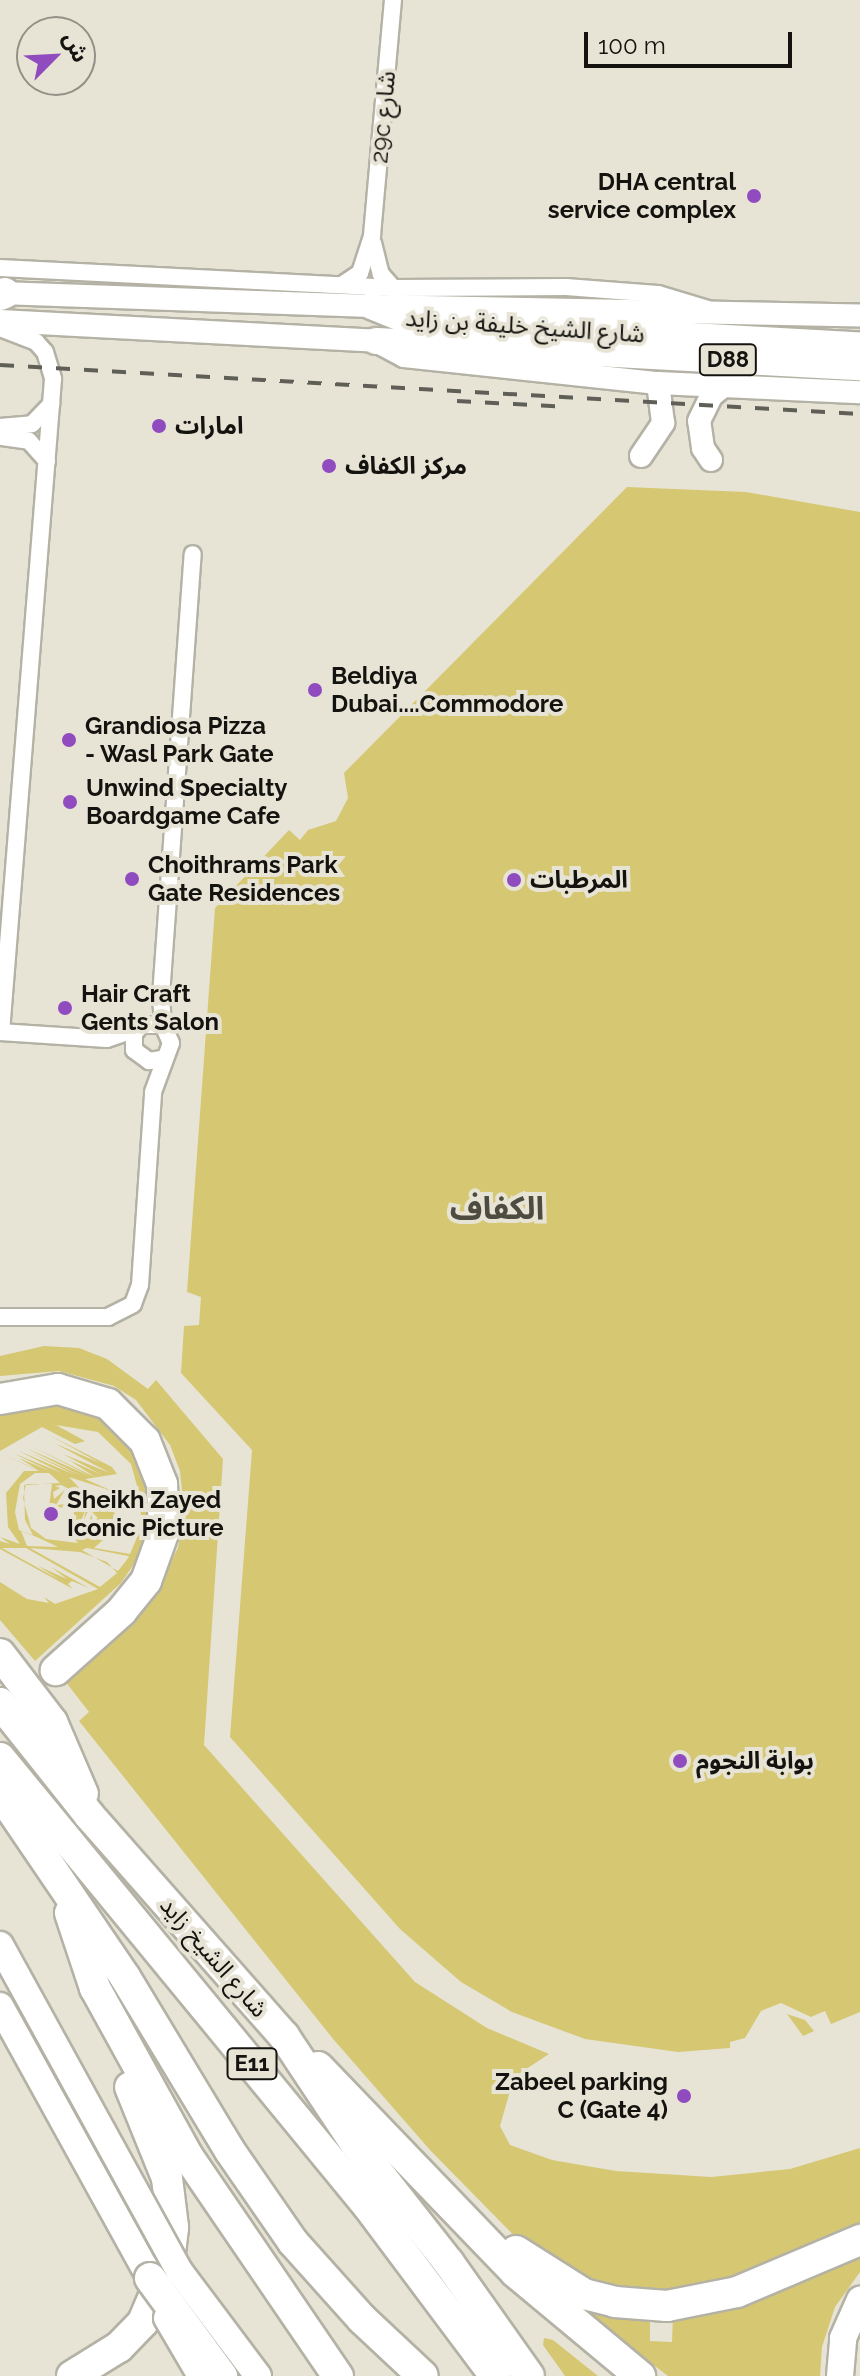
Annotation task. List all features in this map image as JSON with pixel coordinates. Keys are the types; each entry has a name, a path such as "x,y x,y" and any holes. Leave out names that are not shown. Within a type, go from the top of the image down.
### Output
{"highway":[{"path":"0,1399 58,1389 97,1398 136,1428 158,1469 165,1515 156,1561 141,1589 56,1670"},
{"path":"0,1654 52,1722 74,1767 89,1815"},
{"name":"شارع الشيخ زايد","path":"0,1703 89,1815 284,2036 345,2130 465,2283 529,2376"},
{"name":"شارع الشيخ زايد","path":"0,1758 411,2260 495,2376"},
{"path":"0,1793 293,2242 327,2303 391,2376"},
{"path":"64,1888 108,2038 163,2161 173,2227 164,2277 143,2322 119,2347 72,2376"},
{"path":"95,1988 205,2185 338,2376"},
{"path":"284,2036 551,2306 640,2376"},
{"path":"441,2194 556,2280 599,2299 632,2305 667,2306 720,2298 860,2240"},
{"path":"293,2242 362,2319 423,2376"},
{"path":"150,2278 222,2376"}],"main road":[{"name":"شارع الشيخ خليفة بن زايد","path":"1,294 371,306 406,320 595,342 860,367"},
{"name":"شارع الشيخ خليفة بن زايد","path":"1,294 376,341 860,345"},
{"path":"371,306 708,309 860,315"},
{"path":"376,341 404,356 658,383 860,392"},
{"path":"641,456 663,423 658,383"},
{"path":"711,460 703,448 699,421 711,396 722,387"},
{"path":"0,1945 180,2272 258,2376"},
{"path":"0,2006 201,2376"},
{"path":"840,2376 843,2338 860,2300"}],"street":[{"name":"29c شارع","path":"342,285 360,273 372,235 393,0"},
{"name":"29c شارع","path":"372,235 376,262 393,288"},
{"path":"1,294 342,285 393,288 566,287 658,294 708,309"},
{"path":"0,328 36,342 45,352 51,365 52,402 0,1032 107,1039 149,1026"},
{"path":"0,427 32,424 52,402"},
{"path":"0,437 29,441 47,461"},
{"path":"153,1092 138,1055 161,996 193,554"},
{"path":"0,1317 108,1317 133,1304 140,1285 153,1092 162,1059 171,1043 149,1026"},
{"path":"107,1039 138,1055 162,1059"},
{"path":"0,1387 58,1389"}],"shaded area":[{"path":"627,487 746,492 860,512 860,2012 831,2024 825,2011 811,2017 781,2003 761,2011 745,2038 730,2042 730,2048 678,2052 585,2039 512,2012 461,1982 400,1929 230,1737 252,1450 181,1373 184,1326 199,1325 201,1297 187,1292 215,908 289,830 300,840 308,830 336,821 348,798 344,773"},
{"path":"44,1346 79,1348 107,1359 148,1389 156,1380 223,1459 204,1745 415,1982 487,2028 549,2054 514,2077 500,2126 510,2145 552,2160 616,2171 711,2177 790,2169 860,2148 860,2234 721,2289 624,2298 531,2253 430,2150 334,2040 79,1721 89,1712 65,1681 148,1604 178,1548 184,1510 180,1471 170,1445 136,1400 114,1386 59,1371 0,1376 0,1356"},
{"path":"47,1401 89,1409 124,1431 143,1464 152,1512 140,1555 121,1583 35,1661 0,1620 0,1582 27,1599 49,1603 44,1597 55,1604 98,1589 26,1548 2,1548 60,1580 38,1566 67,1579 51,1567 89,1588 72,1581 68,1584 73,1589 0,1549 0,1541 10,1544 0,1537 20,1544 8,1527 6,1493 24,1471 39,1471 0,1453 38,1470 19,1458 52,1472 13,1453 62,1473 19,1451 75,1475 29,1452 82,1476 26,1448 90,1476 31,1446 95,1477 69,1460 102,1475 63,1454 110,1473 54,1443 100,1463 49,1435 112,1467 117,1474 85,1479 142,1504 131,1464 98,1432 56,1425 85,1441 75,1444 42,1427 0,1451 0,1413","holes":["35,1473 49,1473 60,1483 42,1484 52,1484 49,1507 73,1508 75,1519 68,1525 76,1523 72,1535 78,1543 46,1539 31,1528 25,1504 25,1520 33,1535 19,1530 15,1512 20,1484","69,1477 106,1489 118,1496 84,1493","61,1485 88,1498 90,1502 56,1505 65,1490 54,1499 53,1492 60,1488 55,1486","96,1498 127,1499 142,1506 138,1532","86,1509 84,1520 89,1509 98,1518 93,1521 91,1514 89,1528 98,1528 82,1537 84,1523 78,1533","113,1516 138,1535 130,1554 94,1548 113,1531","21,1531 37,1537 58,1547 27,1546","30,1548 80,1552 95,1558 82,1550 87,1548 129,1557 118,1571 112,1568 117,1573 100,1587"]},
{"path":"787,2014 805,2020 814,2031 803,2036"},
{"path":"860,2249 860,2272 835,2307 822,2347 820,2376 668,2376 574,2304 650,2316 650,2341 672,2342 673,2315"},
{"path":"544,2338 553,2340 598,2376 565,2376 543,2345"}],"railway":[{"path":"0,365 860,414"},
{"path":"457,401 569,407"}],"place":[{"name":"DHA central service complex","path":"754,196"},
{"name":"امارات","path":"159,426"},
{"name":"مركز الكفاف","path":"329,466"},
{"name":"Beldiya Dubai....Commodore","path":"315,690"},
{"name":"Grandiosa Pizza - Wasl Park Gate","path":"69,740"},
{"name":"Unwind Specialty Boardgame Cafe","path":"70,802"},
{"name":"Choithrams Park Gate Residences","path":"132,879"},
{"name":"المرطبات","path":"514,880"},
{"name":"Hair Craft Gents Salon","path":"65,1008"},
{"name":"Sheikh Zayed Iconic Picture","path":"51,1514"},
{"name":"بوابة النجوم","path":"680,1761"},
{"name":"Zabeel parking C (Gate 4)","path":"684,2096"}],"district":[{"name":"الكفاف","path":"497,1208"}]}
